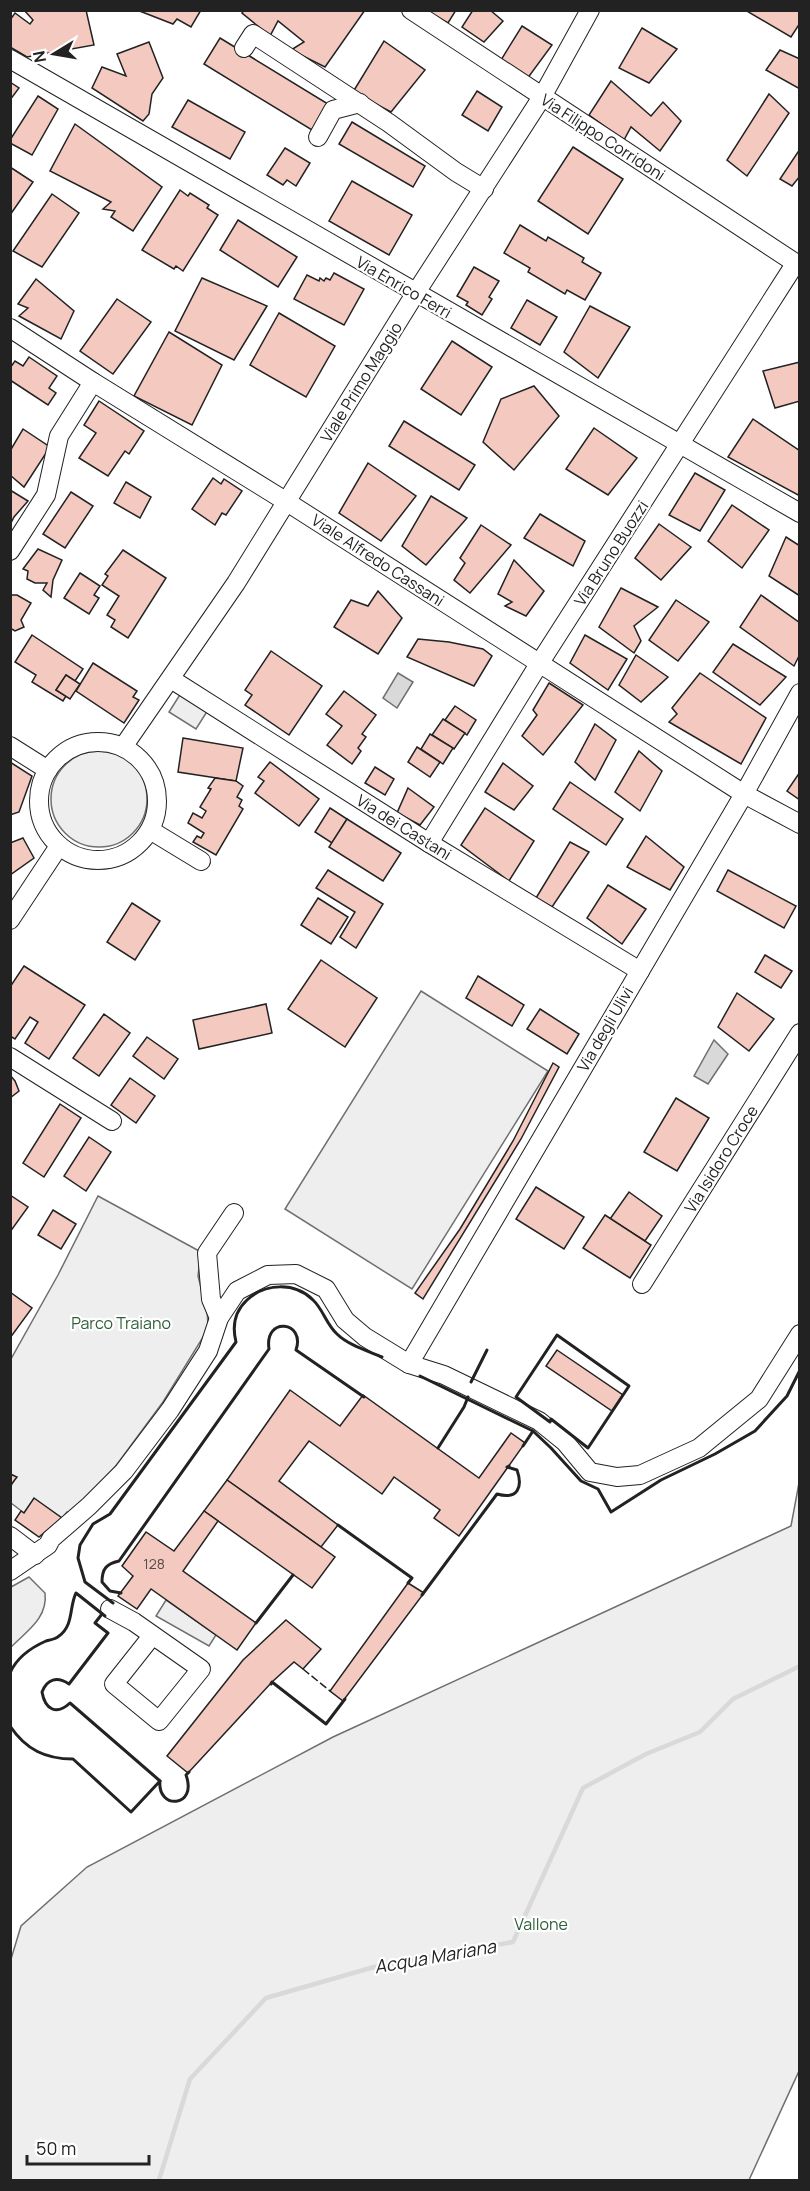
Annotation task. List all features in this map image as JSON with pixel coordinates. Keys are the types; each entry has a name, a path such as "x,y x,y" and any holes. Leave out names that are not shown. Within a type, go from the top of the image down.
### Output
{"street":[{"name":"Via Filippo Corridoni","path":"411,10 797,265"},
{"name":"Viale Primo Maggio","path":"123,747 236,583 542,97 590,10"},
{"path":"244,48 253,34 309,77 360,103 484,189"},
{"name":"Via Enrico Ferri","path":"10,59 800,513"},
{"path":"318,137 333,110 360,103"},
{"name":"Via Bruno Buozzi","path":"429,843 539,664 797,265"},
{"name":"Viale Alfredo Cassani","path":"10,328 744,794 800,824"},
{"path":"10,551 46,495 59,436 93,382"},
{"name":"Via dei Castani","path":"171,679 429,843 640,970"},
{"name":"Via degli Ulivi","path":"409,1364 744,794 800,693"},
{"path":"89,742 107,742 123,747 145,764 152,776 158,803 150,830 133,850 120,857 106,861 91,861 76,857 59,846 46,830 40,810 40,789 48,770 59,757 73,747 89,742"},
{"path":"10,746 48,770"},
{"path":"150,830 201,861"},
{"path":"10,920 59,846"},
{"name":"Via Isidoro Croce","path":"642,1284 800,1033"},
{"path":"10,1057 112,1121"},
{"path":"219,1318 211,1299 207,1253 234,1213"},
{"path":"10,1572 48,1545 51,1539 112,1484 171,1410 208,1350 219,1318 237,1291 268,1275 296,1274 326,1289 345,1320 365,1337 409,1364 444,1375 539,1421 566,1442 590,1472 617,1477 640,1475 699,1448 759,1399 800,1334"},
{"path":"10,1536 35,1555"},
{"path":"110,1609 152,1636 201,1669 159,1721 114,1684 152,1636"}],"green space":[{"path":"181,693 208,710 196,729 169,712"},
{"path":"99,751 117,755 133,765 143,781 147,799 143,817 133,833 117,843 99,847 81,843 65,833 55,817 51,799 55,781 65,765 81,755"},
{"path":"421,991 548,1071 412,1289 285,1209"},
{"name":"Parco Traiano","path":"98,1196 201,1252 198,1276 207,1310 208,1325 205,1334 163,1402 115,1467 70,1514 67,1512 62,1518 34,1499 24,1513 11,1503 11,1486 16,1477 11,1474 11,1359 58,1275"},
{"name":"Vallone","path":"799,1483 799,2071 749,2180 11,2180 11,1959 21,1926 87,1867 333,1737 791,1526"},
{"path":"29,1577 45,1593 43,1610 30,1629 11,1647 11,1587"},
{"path":"166,1600 216,1635 209,1646 156,1616"}],"shaded area":[{"path":"398,673 413,682 397,708 383,698"},
{"path":"714,1040 728,1054 708,1084 694,1076"}],"building":[{"path":"24,10 86,10 94,45 27,57 10,47 10,20 15,13 30,24 33,20"},
{"path":"137,10 201,10 191,27 177,19 173,24"},
{"path":"244,10 365,10 325,67 291,50 304,42 278,21 270,36 242,13"},
{"path":"425,10 456,10 448,23"},
{"path":"473,10 490,10 503,21 484,42 462,27"},
{"path":"745,10 800,10 800,23 791,37"},
{"path":"522,26 552,45 527,79 501,60"},
{"path":"642,28 677,49 649,83 619,68"},
{"path":"220,38 328,104 312,130 204,64"},
{"path":"384,41 425,70 391,112 353,92"},
{"path":"149,42 163,78 152,94 149,114 143,121 92,88 102,67 126,76 117,54"},
{"path":"780,50 800,59 800,89 766,70"},
{"path":"611,81 651,116 663,102 681,121 660,151 631,127 624,140 589,115"},
{"path":"10,82 19,88 10,100"},
{"path":"477,91 502,107 488,131 462,115"},
{"path":"769,94 789,113 747,176 727,160"},
{"path":"38,96 58,109 32,155 10,143 10,140"},
{"path":"188,100 245,132 230,159 172,127"},
{"path":"352,122 425,166 413,187 339,144"},
{"path":"75,124 162,187 133,231 111,217 115,211 103,209 111,202 50,171"},
{"path":"573,147 623,179 588,234 538,201"},
{"path":"285,148 310,163 296,186 287,180 283,185 267,175"},
{"path":"800,149 800,176 792,186 780,179"},
{"path":"10,167 33,182 10,215"},
{"path":"352,181 412,215 389,255 329,221"},
{"path":"180,190 188,196 190,193 209,205 207,208 218,215 183,271 176,266 174,269 142,250"},
{"path":"52,194 79,213 42,267 13,251"},
{"path":"238,220 297,257 278,287 220,250"},
{"path":"520,225 546,241 548,237 584,258 582,262 601,273 585,300 567,290 565,294 528,272 530,268 504,253"},
{"path":"474,267 499,281 482,315 466,305 468,302 457,296"},
{"path":"334,273 364,289 344,325 294,299 307,275 324,281 326,278 330,280"},
{"path":"202,278 267,306 234,360 175,331"},
{"path":"36,279 74,311 61,339 19,316 28,308 18,304"},
{"path":"117,299 151,322 113,374 80,351"},
{"path":"527,300 557,317 540,345 511,328"},
{"path":"590,306 630,327 598,378 564,352"},
{"path":"279,313 335,346 306,397 250,365"},
{"path":"169,332 222,365 192,425 134,396"},
{"path":"452,341 492,367 461,415 421,389"},
{"path":"29,357 57,376 49,388 56,393 48,405 10,380 10,368 15,361 23,366"},
{"path":"800,362 800,401 775,408 763,371"},
{"path":"534,386 559,416 514,470 483,442 501,399"},
{"path":"99,401 144,431 129,454 125,451 108,476 79,458 96,433 84,425"},
{"path":"753,419 800,451 800,496 728,457"},
{"path":"404,421 475,465 459,490 389,446"},
{"path":"594,428 637,458 608,495 566,469"},
{"path":"23,429 50,447 24,487 10,475 10,451"},
{"path":"368,463 416,496 381,541 339,513"},
{"path":"695,473 725,490 700,531 669,515"},
{"path":"213,478 221,484 224,479 242,491 226,515 222,513 215,525 192,509"},
{"path":"126,482 151,497 140,518 114,503"},
{"path":"10,490 28,501 10,525"},
{"path":"71,492 93,506 65,548 43,534"},
{"path":"431,496 467,518 426,565 402,546"},
{"path":"732,505 769,530 742,568 708,541"},
{"path":"540,514 585,541 573,566 524,538"},
{"path":"659,524 691,547 661,580 635,558"},
{"path":"481,525 511,545 470,593 454,580 465,563 460,558"},
{"path":"786,537 800,546 800,596 769,576"},
{"path":"38,549 62,560 53,580 51,597 43,590 47,583 35,583 27,579 28,571 23,569"},
{"path":"123,550 166,578 128,638 111,627 115,620 107,615 119,596 102,585 108,576 105,574"},
{"path":"514,560 544,591 526,616 505,606 512,602 498,594"},
{"path":"80,573 100,586 94,595 99,598 89,614 64,598"},
{"path":"621,588 658,607 634,626 641,641 634,653 599,627"},
{"path":"378,591 402,618 378,654 334,627 351,600 368,606"},
{"path":"10,595 17,595 31,603 21,620 24,627 15,631 10,628"},
{"path":"761,595 800,623 800,654 794,666 740,627"},
{"path":"676,600 709,622 678,661 649,640"},
{"path":"32,635 83,669 75,681 66,675 56,690 66,696 63,701 32,682 36,675 15,662"},
{"path":"585,635 627,659 608,690 570,663"},
{"path":"418,639 483,649 492,656 474,686 407,657"},
{"path":"733,644 786,677 760,705 713,672"},
{"path":"271,651 322,686 289,735 245,705 252,695 245,690"},
{"path":"636,655 668,677 641,702 619,685"},
{"path":"93,663 137,691 133,697 139,700 124,723 76,691"},
{"path":"700,673 766,718 741,764 669,722 677,714 672,708"},
{"path":"66,675 80,684 70,699 56,690"},
{"path":"549,683 583,705 543,755 522,736 537,715 533,710"},
{"path":"344,691 376,715 362,734 366,737 358,748 361,751 352,764 327,745 342,726 326,714"},
{"path":"455,706 476,720 467,735 445,720"},
{"path":"443,719 465,733 454,749 432,735"},
{"path":"595,724 616,740 595,780 575,762"},
{"path":"430,734 453,748 443,764 421,749"},
{"path":"183,738 243,748 236,781 178,772"},
{"path":"417,747 440,762 430,777 408,762"},
{"path":"639,751 662,771 640,811 615,792"},
{"path":"10,762 32,776 19,812 10,815"},
{"path":"270,762 319,799 299,826 255,793 264,781 258,777"},
{"path":"503,763 533,786 514,810 485,792"},
{"path":"375,767 394,779 385,795 365,783"},
{"path":"800,772 800,800 787,791"},
{"path":"215,778 236,781 243,786 237,797 242,800 239,806 243,809 216,855 193,842 197,836 201,838 204,833 188,823 193,813 202,818 206,811 200,807"},
{"path":"570,782 623,819 606,845 553,809"},
{"path":"408,788 434,807 420,825 397,813"},
{"path":"330,808 347,819 332,843 315,832"},
{"path":"485,808 534,841 509,881 461,845"},
{"path":"347,819 401,853 383,881 329,847"},
{"path":"646,836 684,867 670,890 627,867"},
{"path":"23,838 34,858 10,875 10,843"},
{"path":"570,842 589,852 552,907 536,898"},
{"path":"328,870 383,904 356,948 340,937 355,912 316,888"},
{"path":"728,870 796,906 784,928 717,891"},
{"path":"608,885 646,909 622,944 587,918"},
{"path":"318,898 348,917 331,944 301,925"},
{"path":"132,903 160,921 135,960 107,942"},
{"path":"765,955 792,971 781,988 755,972"},
{"path":"321,960 377,998 345,1047 288,1009"},
{"path":"24,966 85,1005 49,1059 25,1043 38,1022 30,1017 15,1039 10,1036 10,987"},
{"path":"478,976 524,1005 512,1026 466,998"},
{"path":"737,993 774,1019 749,1051 718,1027"},
{"path":"266,1004 272,1033 199,1049 193,1020"},
{"path":"540,1009 579,1034 567,1054 527,1029"},
{"path":"104,1014 130,1033 99,1076 73,1058"},
{"path":"147,1037 178,1059 164,1079 133,1056"},
{"path":"553,1063 559,1067 521,1139 423,1299 415,1293 460,1229 513,1141"},
{"path":"10,1075 19,1091 10,1098"},
{"path":"130,1078 155,1096 136,1123 111,1105"},
{"path":"676,1098 709,1118 677,1171 644,1152"},
{"path":"60,1104 81,1118 44,1177 23,1163"},
{"path":"89,1137 111,1152 86,1191 64,1176"},
{"path":"536,1187 584,1217 564,1249 516,1219"},
{"path":"629,1192 662,1216 645,1241 610,1219"},
{"path":"10,1195 28,1207 10,1232"},
{"path":"53,1210 76,1224 61,1249 38,1235"},
{"path":"605,1215 651,1245 630,1278 583,1248"},
{"path":"10,1292 32,1308 10,1338"},
{"path":"557,1350 623,1395 612,1411 546,1366"},
{"path":"290,1390 340,1426 363,1395 479,1478 511,1433 525,1443 459,1536 434,1518 440,1510 394,1477 382,1494 309,1441 279,1481 338,1525 321,1547 227,1480"},
{"path":"10,1474 17,1477 10,1486"},
{"path":"227,1480 335,1557 312,1588 204,1511"},
{"path":"34,1498 62,1518 39,1537 15,1520 21,1511 24,1513"},
{"path":"204,1511 218,1521 183,1571 256,1623 237,1650 151,1589 137,1609 118,1596 133,1576 122,1566 146,1532 174,1551"},
{"path":"408,1583 424,1593 343,1701 330,1691"},
{"path":"286,1620 321,1649 303,1669 294,1662 272,1682 188,1773 167,1756 243,1660"}],"waterway":[{"name":"Acqua Mariana","path":"159,2180 190,2079 266,1998 374,1967 513,1942 583,1788 646,1754 700,1732 733,1699 800,1666"}],"fence":[{"path":"303,1669 330,1691"}],"wall":[{"path":"113,1603 85,1582 78,1558 80,1545 93,1524 110,1514 236,1342 235,1320 239,1309 247,1300 254,1294 271,1288 298,1290 316,1304 333,1330 342,1338 382,1357"},
{"path":"121,1593 110,1591 102,1582 104,1570 119,1561 269,1349 269,1338 273,1331 278,1327 291,1328 298,1340 296,1350 364,1397"},
{"path":"557,1335 629,1386 588,1448 551,1419 550,1422 516,1397 557,1335"},
{"path":"471,1382 487,1350"},
{"path":"533,1431 581,1481 598,1489 611,1512 661,1480 715,1454 755,1431 787,1396 800,1370"},
{"path":"420,1376 533,1431 523,1446"},
{"path":"438,1448 468,1397"},
{"path":"422,1595 497,1494 510,1495 517,1491 519,1476 517,1470 507,1467 509,1466"},
{"path":"338,1525 412,1578 408,1583"},
{"path":"256,1623 293,1575"},
{"path":"10,1673 16,1662 29,1650 64,1632 76,1593 105,1616"},
{"path":"102,1614 95,1623 108,1633 69,1684 53,1680 44,1688 43,1698 48,1706 56,1710 70,1703 160,1781"},
{"path":"271,1684 272,1682 326,1724 345,1699"},
{"path":"10,1726 37,1752 63,1759 73,1759 131,1812 160,1781 164,1797 170,1801 182,1799 187,1794 186,1775 189,1772"}]}
